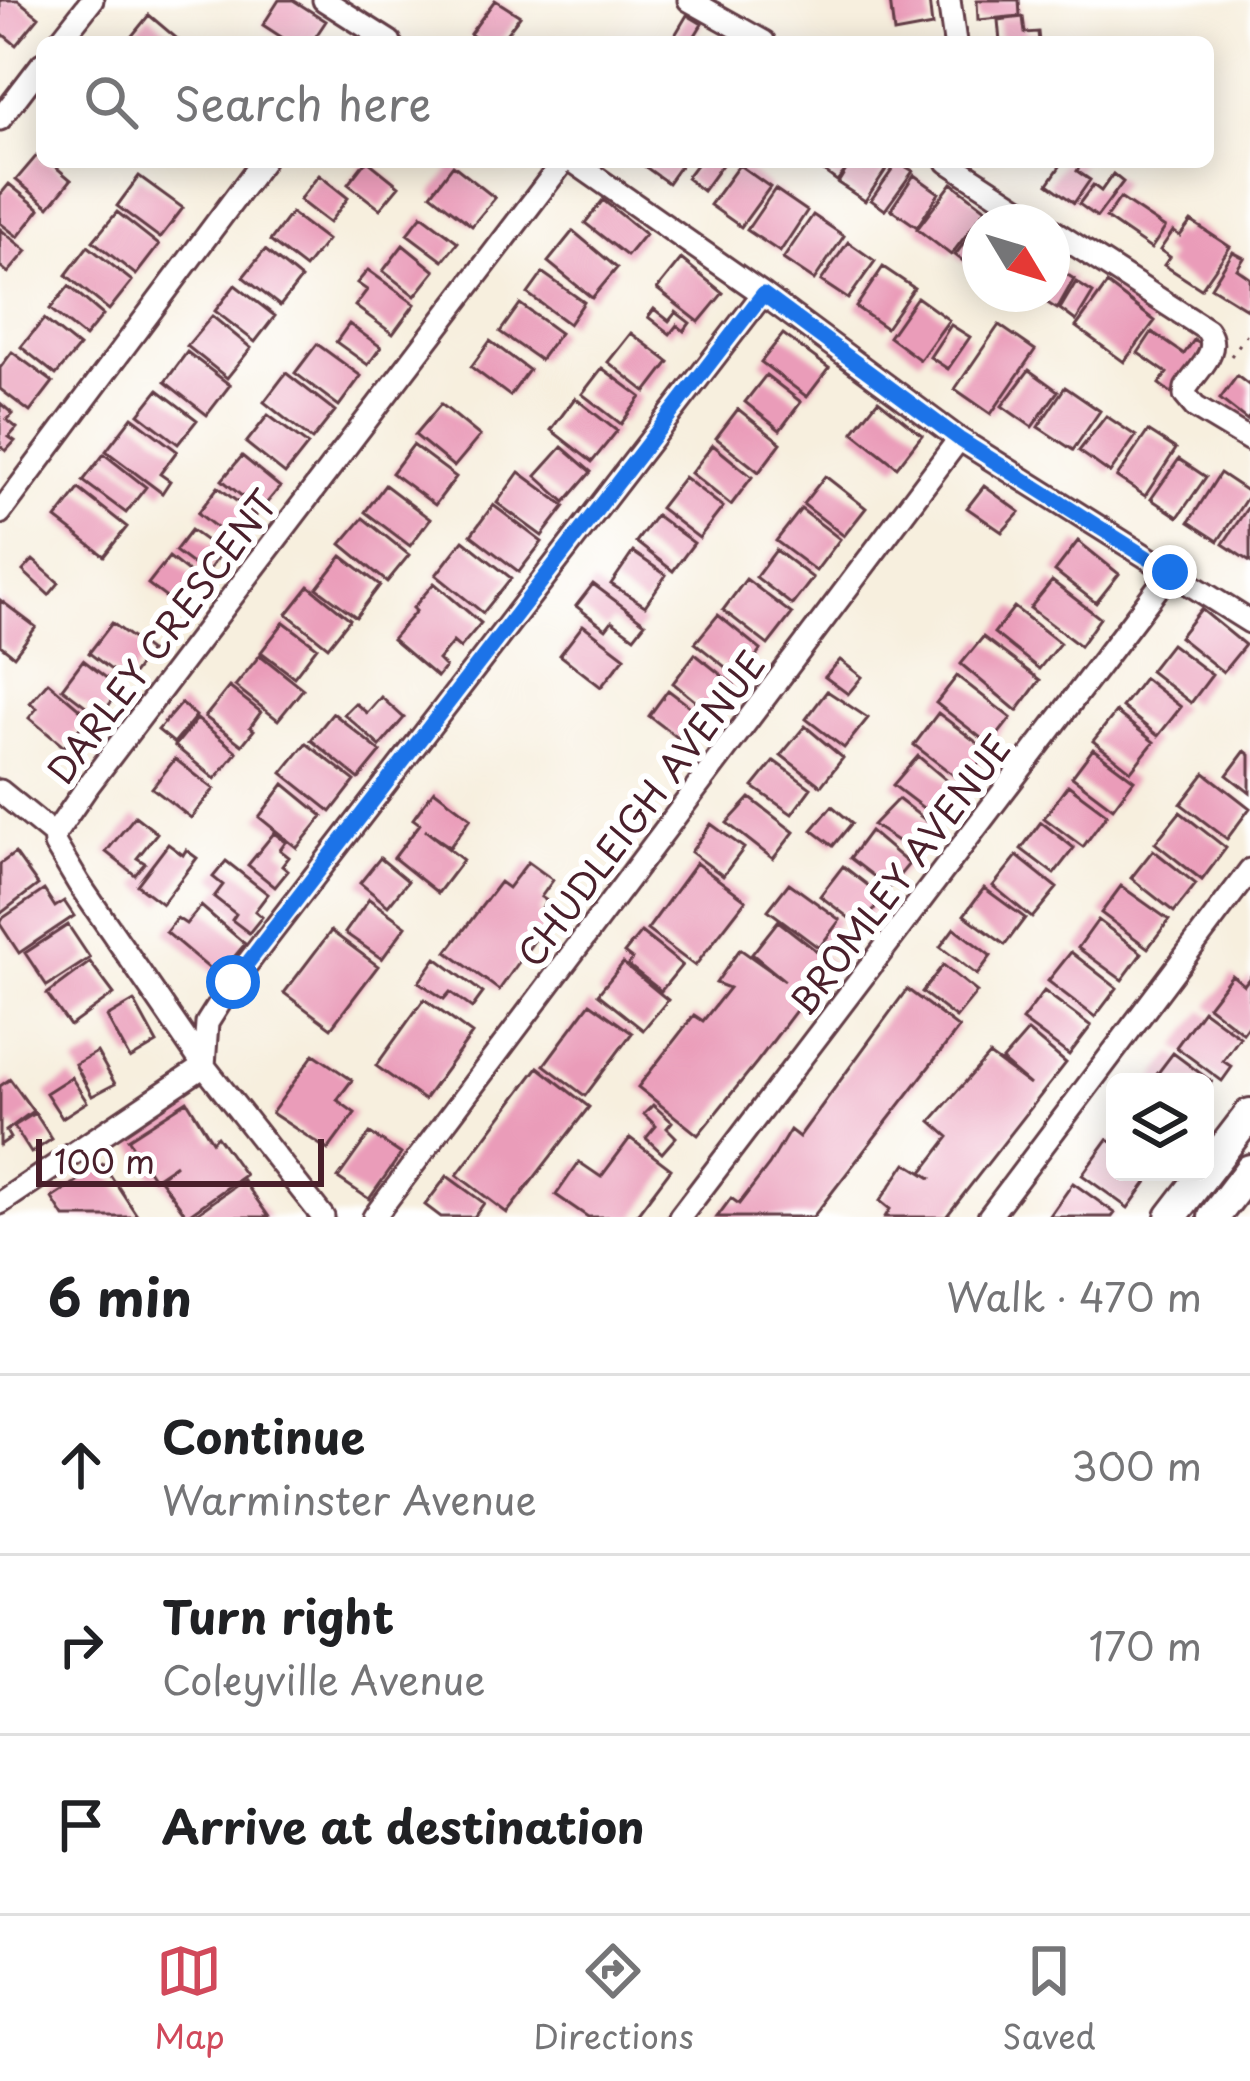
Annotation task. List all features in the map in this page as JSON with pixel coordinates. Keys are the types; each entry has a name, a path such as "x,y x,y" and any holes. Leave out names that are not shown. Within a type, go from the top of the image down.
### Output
{"highway":[{"path":"1171,1217 1250,1114"},
{"path":"1214,1217 1250,1170"}],"street":[{"path":"64,36 92,0"},
{"path":"324,0 358,34"},
{"path":"689,0 753,36"},
{"path":"949,0 954,36"},
{"path":"0,118 36,72"},
{"path":"0,513 258,168"},
{"name":"DARLEY CRESCENT","path":"322,1217 204,1066 79,884 54,835 558,168"},
{"path":"583,168 959,439 1250,622"},
{"path":"957,168 1012,204"},
{"path":"1070,242 1207,330 1213,350 1185,395 1196,407 1250,440"},
{"path":"2,1210 204,1066 207,1023 233,982 763,294"},
{"name":"CHUDLEIGH AVENUE","path":"374,1217 959,439"},
{"name":"BROMLEY AVENUE","path":"680,1217 1170,572"},
{"path":"0,791 54,835"},
{"path":"989,1217 1250,870"}],"building":[{"path":"0,0 18,0 39,17 16,45 0,32"},
{"path":"279,0 293,0 326,21 316,36 280,36 263,25"},
{"path":"495,0 520,16 505,36 470,34"},
{"path":"890,0 929,0 932,26 894,33"},
{"path":"977,0 1019,0 1020,16 978,20"},
{"path":"149,15 174,36 132,36"},
{"path":"687,15 702,24 695,36 675,36"},
{"path":"1023,17 1025,33 1038,32 1038,36 999,36 998,20"},
{"path":"36,157 36,168 57,168 71,180 49,207 16,180"},
{"path":"360,168 376,168 399,186 380,209 348,184"},
{"path":"451,168 457,168 495,198 472,226 431,194"},
{"path":"647,168 679,168 668,183"},
{"path":"694,168 720,168 703,191 686,178"},
{"path":"737,168 770,187 741,227 710,205"},
{"path":"819,168 887,168 865,201 838,183 846,170 837,181"},
{"path":"894,168 913,171 885,210 871,200"},
{"path":"1059,168 1079,168 1090,180 1074,203 1048,184"},
{"path":"1113,174 1123,182 1097,217 1079,204 1093,185 1101,191"},
{"path":"319,175 348,198 329,223 299,200"},
{"path":"914,175 939,193 917,227 891,209"},
{"path":"139,176 183,208 160,238 117,206"},
{"path":"952,183 979,204 962,204 962,241 951,255 917,229"},
{"path":"9,184 40,209 18,237 0,223 0,195"},
{"path":"775,189 807,211 780,252 747,230"},
{"path":"1120,198 1165,228 1151,249 1106,218"},
{"path":"603,200 645,234 627,256 585,223"},
{"path":"117,212 159,245 136,275 93,241"},
{"path":"291,213 327,240 305,268 270,241"},
{"path":"422,215 458,242 443,261 407,234"},
{"path":"813,215 844,236 814,280 783,259"},
{"path":"1191,221 1230,247 1201,289 1164,265 1170,257 1160,250 1173,231 1180,236"},
{"path":"0,229 27,251 8,273 0,266"},
{"path":"573,231 617,268 592,298 548,262"},
{"path":"848,242 875,261 848,299 821,281"},
{"path":"403,245 435,271 415,296 383,271"},
{"path":"88,246 132,281 109,310 66,275"},
{"path":"265,250 301,279 280,306 243,277"},
{"path":"1233,252 1244,258 1237,269 1250,278 1250,311 1211,287"},
{"path":"681,259 723,293 699,322 657,289"},
{"path":"883,267 914,288 886,328 856,307"},
{"path":"368,270 415,304 393,334 355,306 367,290 357,283"},
{"path":"543,273 584,302 569,324 528,294"},
{"path":"1076,282 1093,293 1076,321 1064,312 1070,312 1070,292"},
{"path":"1107,284 1155,321 1124,362 1076,327"},
{"path":"235,285 275,316 255,342 215,311"},
{"path":"69,286 103,315 85,337 50,309"},
{"path":"917,297 949,320 920,360 889,337"},
{"path":"520,304 560,333 540,360 500,332"},
{"path":"654,309 669,321 676,312 690,323 684,331 677,325 670,334 648,317"},
{"path":"212,316 251,348 227,378 187,346"},
{"path":"44,319 79,347 56,375 21,347"},
{"path":"349,324 381,347 368,365 336,342"},
{"path":"951,325 970,337 948,369 930,357"},
{"path":"999,325 1035,350 991,414 955,389"},
{"path":"1152,332 1184,354 1194,340 1206,348 1174,395 1159,384 1167,373 1138,353"},
{"path":"631,333 669,362 646,392 608,362"},
{"path":"783,334 829,368 807,397 761,362"},
{"path":"490,341 529,370 510,396 471,367"},
{"path":"317,344 361,376 339,406 295,373"},
{"path":"12,352 53,382 30,412 0,389 0,368"},
{"path":"187,352 230,385 207,415 165,382"},
{"path":"602,368 641,397 621,424 582,394"},
{"path":"1029,370 1058,391 1032,427 1002,406"},
{"path":"286,373 335,411 312,440 264,402"},
{"path":"766,375 801,402 780,430 745,402"},
{"path":"1237,376 1250,386 1247,420 1220,399"},
{"path":"1065,387 1100,411 1073,450 1038,427"},
{"path":"158,390 197,420 178,444 139,414"},
{"path":"575,398 617,431 592,462 551,430"},
{"path":"878,400 922,435 897,467 853,432"},
{"path":"0,403 13,414 7,420 17,428 9,437 15,441 6,451 0,446"},
{"path":"441,404 480,436 454,467 415,435"},
{"path":"738,409 781,443 759,472 716,438"},
{"path":"268,415 308,445 285,474 246,443"},
{"path":"1106,416 1136,436 1110,473 1079,451"},
{"path":"132,417 177,451 160,474 170,481 162,493 106,451"},
{"path":"1148,431 1176,449 1145,496 1117,477"},
{"path":"413,445 456,477 435,505 392,473"},
{"path":"713,445 752,477 731,505 691,473"},
{"path":"562,447 591,472 565,502 536,476"},
{"path":"104,454 146,487 126,513 83,481"},
{"path":"242,456 280,487 260,511 222,480"},
{"path":"1179,459 1206,477 1178,517 1151,499"},
{"path":"519,472 565,506 542,536 497,503"},
{"path":"1220,473 1250,493 1218,541 1189,522"},
{"path":"825,476 866,508 844,536 803,504"},
{"path":"684,477 723,507 699,538 660,508"},
{"path":"385,485 430,519 410,546 365,512"},
{"path":"984,486 1020,512 1002,532 967,508"},
{"path":"218,487 256,516 236,543 198,513"},
{"path":"79,489 127,527 104,556 56,519"},
{"path":"1250,504 1250,562 1223,544"},
{"path":"493,505 542,542 519,572 471,535"},
{"path":"801,509 840,539 816,571 776,541"},
{"path":"656,515 694,543 673,571 636,542"},
{"path":"363,518 409,555 387,582 341,544"},
{"path":"191,530 222,552 206,574 175,551"},
{"path":"463,540 511,578 483,613 436,575"},
{"path":"1078,541 1119,574 1096,603 1055,571"},
{"path":"776,550 813,578 792,605 756,577"},
{"path":"633,552 666,575 645,606 611,584"},
{"path":"342,556 380,585 356,617 317,588"},
{"path":"169,557 201,582 181,609 148,584"},
{"path":"33,560 59,583 49,595 23,571"},
{"path":"746,579 792,614 768,645 723,610"},
{"path":"1052,581 1100,618 1080,646 1030,608"},
{"path":"434,583 481,623 460,648 453,642 438,660 445,667 437,677 392,639"},
{"path":"593,584 645,623 634,637 612,621 606,629 576,606"},
{"path":"309,586 350,619 328,647 287,614"},
{"path":"0,600 36,627 14,656 0,645"},
{"path":"1014,607 1060,643 1039,669 994,633"},
{"path":"1201,609 1245,645 1223,672 1179,637"},
{"path":"718,615 761,650 739,678 695,643"},
{"path":"284,622 317,647 294,677 261,652"},
{"path":"112,623 150,651 127,682 89,653"},
{"path":"583,625 625,657 601,687 560,655"},
{"path":"983,637 1040,680 1017,711 961,664"},
{"path":"1171,644 1212,675 1191,703 1150,671"},
{"path":"695,654 734,685 711,714 673,683"},
{"path":"260,655 303,689 278,720 235,686"},
{"path":"83,660 121,689 100,717 62,688"},
{"path":"840,660 862,677 848,694 825,677"},
{"path":"957,676 1011,718 990,745 936,703"},
{"path":"1144,678 1181,707 1158,736 1122,707"},
{"path":"48,682 89,717 64,747 29,718 37,708 30,703"},
{"path":"229,687 261,712 242,745 205,717"},
{"path":"668,690 705,718 686,744 649,716"},
{"path":"827,691 868,718 844,748 806,719"},
{"path":"381,697 404,718 380,746 344,714 355,703 367,713"},
{"path":"181,703 196,716 174,743 158,730"},
{"path":"1116,712 1154,742 1131,771 1093,741"},
{"path":"333,713 381,752 359,779 311,740"},
{"path":"938,713 988,751 964,783 914,745"},
{"path":"197,719 237,752 215,779 175,746"},
{"path":"805,726 843,758 821,786 781,755"},
{"path":"306,743 355,781 331,812 282,773"},
{"path":"1093,749 1134,780 1113,808 1072,777"},
{"path":"1245,751 1250,755 1250,793 1227,775"},
{"path":"918,756 958,790 935,817 893,785"},
{"path":"175,759 214,789 191,818 152,788"},
{"path":"774,761 811,788 792,814 753,787"},
{"path":"1205,773 1250,808 1227,839 1181,804"},
{"path":"284,784 323,816 297,848 259,817"},
{"path":"1068,785 1107,814 1083,847 1044,818"},
{"path":"434,790 471,818 450,847 425,830 463,860 438,893 394,858 420,824 413,819"},
{"path":"750,798 794,832 773,859 727,823"},
{"path":"898,799 932,825 911,850 873,825"},
{"path":"832,806 852,823 833,846 812,830"},
{"path":"1180,812 1226,848 1202,880 1155,843"},
{"path":"135,816 157,833 137,858 145,863 135,875 106,852"},
{"path":"1041,822 1074,848 1054,874 1021,849"},
{"path":"711,824 744,848 723,876 691,852"},
{"path":"870,831 909,864 889,888 850,858"},
{"path":"274,833 286,842 280,850 289,857 282,866 288,871 275,887 248,865"},
{"path":"168,844 197,858 162,904 137,885"},
{"path":"1153,850 1196,884 1174,912 1131,878"},
{"path":"15,853 38,885 0,914 0,864"},
{"path":"1017,856 1057,888 1032,918 993,886"},
{"path":"380,858 408,881 388,906 360,883"},
{"path":"226,861 268,894 255,911 262,917 249,933 232,920 236,914 214,897 223,885 213,877"},
{"path":"528,862 553,880 541,897 547,901 539,912 549,920 499,990 447,952 500,882 508,888"},
{"path":"696,863 746,900 695,966 647,930"},
{"path":"843,866 883,897 861,927 820,896"},
{"path":"789,883 840,920 819,948 768,910"},
{"path":"1121,886 1169,920 1148,948 1101,913"},
{"path":"984,888 1025,918 1005,945 964,915"},
{"path":"44,890 55,907 64,901 74,916 19,953 0,920"},
{"path":"369,899 406,926 382,959 345,933"},
{"path":"201,906 245,944 218,976 166,932 177,918 186,924"},
{"path":"1098,920 1142,953 1122,980 1078,948"},
{"path":"778,921 832,963 698,1135 638,1087 694,1015 703,1021 729,988 716,983 740,949 785,981 752,954"},
{"path":"68,925 90,958 47,986 25,953"},
{"path":"954,928 991,956 977,975 940,947"},
{"path":"331,931 378,966 331,1028 284,993"},
{"path":"641,932 682,965 661,991 628,965 632,959 624,953"},
{"path":"1071,952 1117,988 1095,1017 1048,981"},
{"path":"436,958 483,993 472,1008 450,992 444,999 419,982"},
{"path":"90,962 114,994 70,1026 47,994"},
{"path":"623,963 668,1000 643,1030 598,994"},
{"path":"943,965 977,992 956,1018 922,992"},
{"path":"1232,975 1244,985 1250,977 1250,1023 1243,1033 1208,1006"},
{"path":"907,989 959,1028 813,1217 717,1217 731,1198 739,1204 790,1130 799,1137"},
{"path":"1044,991 1091,1026 1069,1055 1022,1020"},
{"path":"424,999 472,1034 424,1100 376,1066"},
{"path":"134,1001 157,1043 130,1059 107,1017"},
{"path":"590,1003 632,1033 585,1096 544,1065"},
{"path":"1203,1010 1240,1037 1223,1061 1232,1067 1222,1081 1176,1047"},
{"path":"1028,1031 1066,1063 946,1217 885,1217 890,1209 880,1201 906,1163 932,1179 922,1172 949,1137 931,1121 989,1055 1030,1085 1002,1061"},
{"path":"97,1052 115,1084 92,1096 75,1064"},
{"path":"1173,1053 1200,1073 1158,1073"},
{"path":"314,1054 352,1080 337,1100 355,1113 328,1150 272,1113"},
{"path":"538,1067 589,1107 507,1213 457,1175"},
{"path":"71,1077 87,1102 62,1118 46,1093"},
{"path":"10,1079 33,1111 6,1131 10,1138 0,1145 0,1086"},
{"path":"187,1101 212,1141 217,1136 245,1175 187,1216 159,1178 176,1164 154,1179 128,1139"},
{"path":"653,1105 672,1122 667,1128 676,1137 662,1153 646,1138 656,1126 644,1114"},
{"path":"35,1113 52,1139 31,1153 14,1126"},
{"path":"370,1133 401,1154 369,1199 338,1178"},
{"path":"630,1138 671,1169 635,1217 588,1217 556,1195 579,1162 601,1177"},
{"path":"1106,1142 1106,1181 1148,1181 1128,1208 1082,1175"},
{"path":"103,1164 138,1217 64,1217 52,1198"},
{"path":"447,1176 484,1203 474,1217 441,1217 425,1205"},
{"path":"243,1180 269,1217 192,1217"},
{"path":"1073,1183 1115,1213 1112,1217 1049,1217"}],"route":[{"path":"233,982 763,294 959,439 1170,572"}]}
